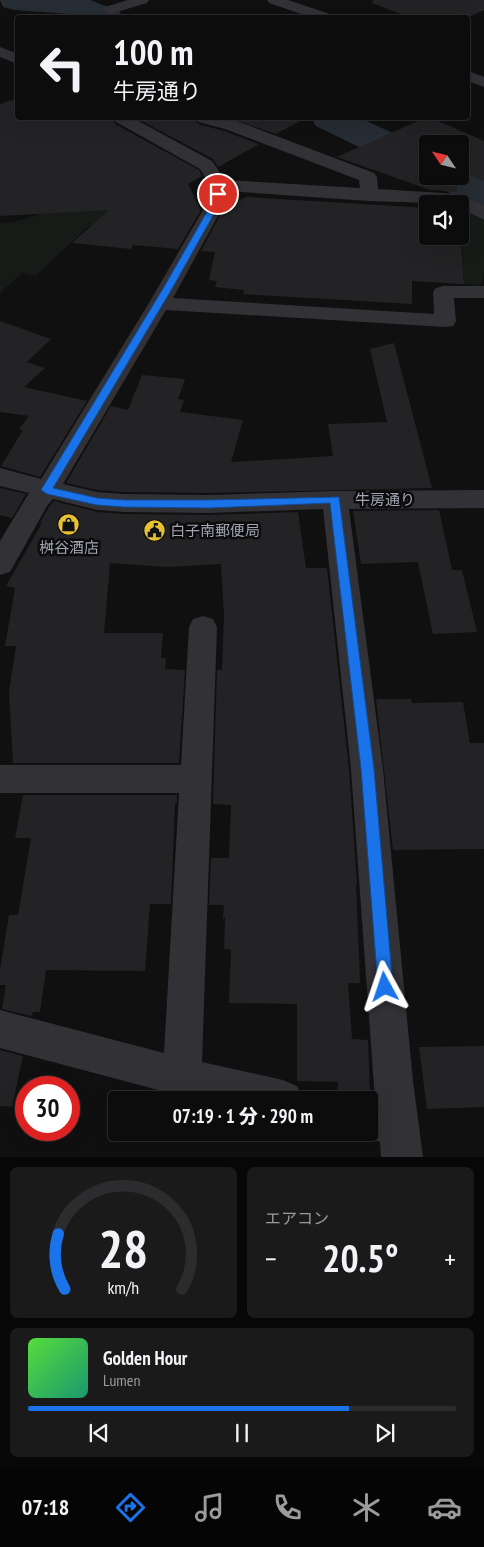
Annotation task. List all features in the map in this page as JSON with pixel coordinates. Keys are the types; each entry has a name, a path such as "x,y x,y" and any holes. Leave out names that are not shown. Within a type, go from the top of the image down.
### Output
{"street":[{"path":"110,10 142,0"},
{"path":"274,0 319,15"},
{"path":"0,51 15,58"},
{"path":"0,565 37,500 47,490 159,303 216,203 219,185 213,172 206,165 126,120"},
{"path":"211,120 368,177 369,195"},
{"path":"219,185 460,200 484,214"},
{"path":"159,303 445,322 443,292 484,292"},
{"name":"牛房通り","path":"0,477 97,501 124,503 209,504 335,500 484,499"},
{"path":"335,500 367,769 389,1134"},
{"path":"182,1077 203,627"},
{"path":"0,779 196,779"},
{"path":"0,1029 182,1077 243,1091"}],"shaded area":[{"path":"80,201 101,210 115,210 106,227 89,226 35,276 22,273 0,293 0,224 22,220"},
{"path":"469,212 484,221 484,271 481,285 464,284 462,245 469,245"}],"building":[{"path":"373,0 484,0 484,10 470,17 470,15 403,15 372,3"},
{"path":"15,99 15,120 113,120 115,124 199,170 202,176 188,184 201,210 178,249 133,245 131,249 72,243 109,210 0,216 0,104"},
{"path":"140,120 195,120 198,124 259,144 218,167 213,159"},
{"path":"235,120 302,120 276,134"},
{"path":"420,120 436,120 484,141 484,181 469,174 469,135 419,135 419,185 457,185 457,192 430,190 337,157"},
{"path":"247,197 419,207 419,245 461,245 464,284 412,281 412,304 243,294 244,290 215,287 217,281 209,280 215,252 201,251 225,206"},
{"path":"0,321 51,339 27,362 45,368 24,387 87,401 40,477 1,466 23,430 19,429 29,416 0,412"},
{"path":"394,343 432,488 209,493 124,492 97,490 66,483 111,406 128,410 142,375 185,379 178,399 184,400 180,412 243,420 231,462 333,456 328,424 387,422 370,349"},
{"path":"0,488 26,494 12,518 0,515"},
{"path":"54,501 97,512 124,514 209,515 298,512 306,568 327,568 349,769 357,884 360,983 348,983 352,1039 368,1040 370,1091 338,1091 338,1082 297,1081 297,1004 229,1003 231,950 224,949 224,905 209,905 211,858 229,858 231,805 213,804 217,670 222,670 224,615 221,564 167,567 110,563 104,633 163,633 161,658 166,658 165,669 185,670 179,763 13,763 9,692 16,646 5,646 15,588 6,586 42,523 40,523"},
{"path":"439,510 452,570 462,570 477,632 433,634 418,562 361,564 353,511"},
{"path":"376,699 411,699 412,703 463,702 470,743 484,743 484,849 393,850"},
{"path":"23,795 177,795 177,803 175,803 171,904 150,904 145,971 46,970 40,1012 33,1012 32,1016 2,1009 6,985 0,985 0,970 9,915 18,915 31,838 15,838"},
{"path":"484,1046 484,1107 427,1109 419,1047"},
{"path":"0,1050 23,1056 19,1076 15,1076 15,1093 12,1107 0,1106"}],"waterway":[{"path":"14,0 74,5 99,15"},
{"path":"334,120 419,161"},
{"path":"468,185 484,193"}],"place":[{"name":"桝谷酒店","path":"69,524"},
{"name":"白子南郵便局","path":"154,530"}],"route":[{"path":"218,194 216,203 159,303 47,490 97,501 124,503 209,504 335,500 367,769 385,987"}]}
